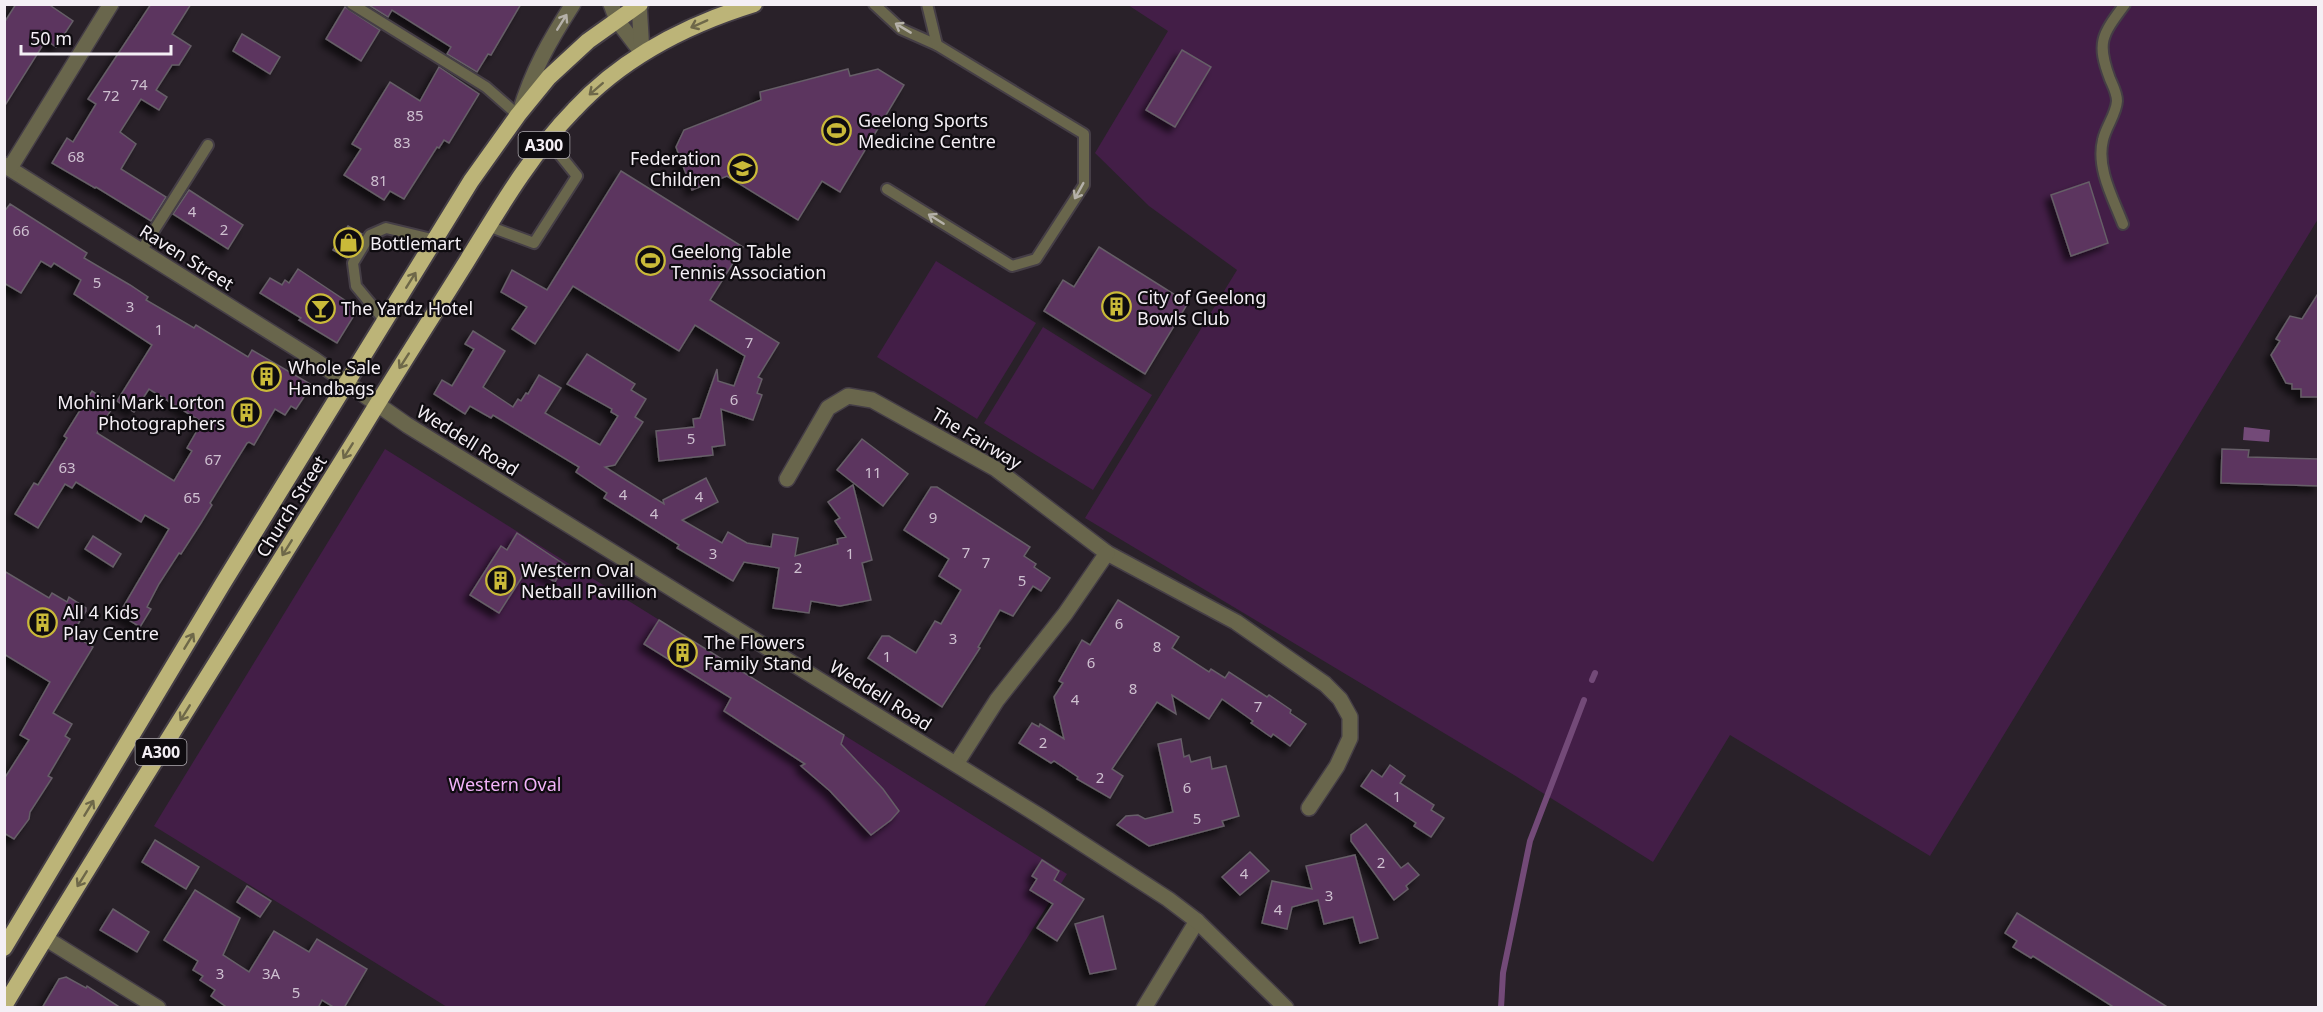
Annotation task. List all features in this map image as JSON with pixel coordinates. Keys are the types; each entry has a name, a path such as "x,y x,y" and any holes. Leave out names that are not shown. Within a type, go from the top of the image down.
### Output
{"highway":[{"name":"A300","path":"642,53 698,25 754,4"},
{"name":"Church Street","path":"4,948 222,585 471,181 519,114 562,63 614,12 639,5"},
{"name":"Church Street","path":"4,1006 488,226 548,140 572,111 596,88 642,53"}],"street":[{"path":"7,167 111,4"},
{"path":"519,114 536,66 573,4"},
{"name":"Church Street","path":"639,5 642,53"},
{"path":"614,12 642,53"},
{"name":"Raven Street","path":"7,167 347,383"},
{"name":"Weddell Road","path":"347,383 406,425 1091,849 1197,921 1286,1008"},
{"name":"The Fairway","path":"787,479 828,408 848,396 872,400 996,469 1107,553 1236,622 1325,684 1340,699 1350,717 1350,738 1336,766 1309,808"},
{"path":"956,764 997,700 1065,614 1107,553"},
{"path":"1144,1008 1197,921"},
{"path":"45,938 158,1008"}],"lane":[{"path":"352,4 486,87 519,114"},
{"path":"874,4 901,28 937,45 1084,134 1084,185 1036,259 1012,266 887,189"},
{"path":"927,4 937,45"},
{"path":"2122,224 2103,170 2101,148 2103,137 2117,101 2102,58 2102,44 2107,30 2125,4"},
{"path":"488,226 534,243 577,176 548,140"},
{"path":"141,251 208,145"},
{"path":"385,321 356,286 353,263 370,235 386,228 436,240"}],"green space":[{"path":"1128,5 2318,5 2318,219 1930,856 1730,735 1653,862 1514,775 1085,518 1237,270 1149,206 1095,153 1168,31"},
{"path":"936,261 1036,323 977,419 877,357"},
{"path":"1043,327 1152,395 1093,490 984,423"},
{"name":"Western Oval","path":"385,449 1067,874 984,1007 447,1007 154,826"}],"shaded area":[{"path":"2244,427 2270,430 2269,442 2243,440"}],"building":[{"path":"16,4 48,4 73,21 56,47 46,40 4,107 4,23"},
{"path":"151,4 191,4 172,34 191,46 179,65 172,65 156,90 167,97 159,110 141,99 120,132 136,144 121,169 166,197 151,221 52,163 67,138 73,142 96,104 88,99"},
{"path":"367,4 521,4 491,55 488,54 477,72 447,54 451,47 392,10 388,17"},
{"path":"345,7 380,30 361,61 326,39"},
{"path":"242,34 280,57 270,74 233,51"},
{"path":"1182,50 1211,67 1175,127 1146,110"},
{"path":"439,67 479,94 449,143 444,140 439,148 437,147 404,199 390,191 384,200 344,175 361,149 352,144 390,82 420,101"},
{"path":"848,69 850,76 878,69 904,85 840,192 822,181 798,220 727,176 692,190 676,147 684,130 761,100 760,92"},
{"name":"Geelong Table Tennis Association","path":"621,171 743,247 710,300 779,343 758,377 762,379 757,393 762,395 753,420 721,409 725,445 712,447 713,455 659,461 656,431 694,427 693,419 700,418 717,369 718,381 734,386 745,356 695,325 679,351 573,286 535,344 512,329 527,307 501,292 512,270 547,290"},
{"path":"2089,182 2108,243 2071,256 2051,195"},
{"path":"189,190 243,225 228,249 173,214"},
{"path":"10,204 87,253 84,258 148,297 146,300 194,328 196,325 248,357 252,350 312,385 296,409 291,406 285,415 275,409 254,445 247,443 210,503 212,505 201,523 159,584 147,607 151,609 140,627 119,614 169,529 145,515 141,522 76,482 72,488 65,484 38,528 15,514 34,483 38,485 67,438 64,436 92,391 114,405 97,433 174,481 192,451 187,448 202,422 149,389 134,412 117,401 152,345 74,294 81,280 54,263 51,267 41,261 21,293 4,283 4,212"},
{"name":"Bottlemart","path":"348,226 362,234 347,258 333,250"},
{"name":"City of Geelong Bowls Club","path":"1099,247 1188,303 1145,374 1044,311 1063,280 1074,287"},
{"path":"298,269 358,309 337,343 260,293 270,278 282,285 285,280 289,283"},
{"path":"2319,292 2319,397 2301,397 2301,389 2292,389 2292,384 2286,383 2271,355 2280,341 2276,339 2290,316 2302,319"},
{"path":"473,331 505,351 483,387 513,407 518,399 521,401 526,393 528,394 539,375 561,388 545,413 600,445 618,416 611,412 612,409 567,384 587,354 635,384 631,390 646,399 635,417 643,422 615,465 605,467 664,504 663,500 706,478 718,502 682,520 722,543 728,532 747,543 771,547 773,534 798,538 795,556 838,544 837,539 846,537 835,521 840,518 828,502 853,485 872,560 862,563 871,600 840,606 811,601 809,613 773,608 779,568 744,562 733,581 677,548 679,545 604,498 607,493 576,472 579,467 493,415 491,418 470,406 465,414 434,394 442,380 452,386 474,349 465,344"},
{"path":"862,439 908,474 883,506 837,470"},
{"path":"2222,449 2249,450 2248,457 2319,459 2319,486 2221,483"},
{"path":"931,487 937,487 1030,547 1024,556 1036,564 1034,567 1050,578 1041,591 1033,586 1013,616 1000,610 978,647 980,648 942,707 868,658 882,636 889,636 916,653 935,621 941,624 961,590 939,576 949,559 904,530"},
{"name":"Western Oval Netball Pavillion","path":"517,533 565,565 555,582 529,566 499,613 470,595 501,546 507,550"},
{"path":"93,536 121,554 113,567 85,549"},
{"path":"4,571 49,598 52,593 67,602 69,597 86,608 72,634 93,647 53,713 72,724 65,736 70,739 48,776 52,778 30,812 29,819 14,839 4,833 4,779 29,740 20,735 50,682 4,654"},
{"path":"1118,600 1179,637 1172,648 1209,672 1211,669 1225,678 1229,672 1291,710 1290,713 1306,724 1290,746 1273,734 1271,737 1222,699 1209,719 1172,695 1176,714 1157,702 1112,769 1123,776 1110,798 1077,779 1078,777 1054,761 1051,763 1019,743 1032,723 1039,727 1040,724 1064,739 1054,697 1063,683 1059,681 1082,640 1090,645"},
{"path":"659,620 844,735 841,744 883,789 899,811 871,835 830,791 801,766 805,764 724,711 731,698 644,644"},
{"path":"1181,739 1184,757 1189,755 1191,762 1210,757 1212,769 1226,766 1239,816 1222,821 1224,826 1149,846 1117,825 1126,816 1138,815 1145,819 1173,812 1158,744"},
{"path":"1390,765 1405,776 1400,783 1434,805 1431,810 1444,818 1431,837 1414,826 1416,823 1361,786 1372,770 1382,777"},
{"path":"1366,824 1401,868 1408,863 1419,875 1406,886 1408,889 1394,900 1351,841 1351,835"},
{"path":"155,840 199,867 186,889 142,862"},
{"path":"1250,852 1269,871 1240,895 1222,877"},
{"path":"1355,855 1378,938 1360,943 1353,917 1324,924 1318,900 1292,907 1287,929 1262,923 1272,881 1312,889 1306,866"},
{"path":"1042,860 1059,871 1054,880 1084,899 1057,941 1037,928 1053,904 1030,890 1037,879 1032,876"},
{"path":"247,886 271,901 260,917 237,902"},
{"path":"195,890 240,918 223,955 249,972 274,931 309,952 317,939 367,969 344,1008 335,1008 322,1000 318,1008 228,1008 211,996 215,990 200,980 203,976 193,970 198,961 164,940"},
{"path":"113,909 149,932 137,952 100,930"},
{"path":"2017,913 2169,1008 2115,1008 2033,956 2031,958 2013,947 2017,941 2005,933"},
{"path":"1103,916 1116,969 1090,974 1075,924"},
{"path":"66,977 86,988 87,986 121,1008 42,1008 59,979"}],"waterway":[{"path":"1592,680 1595,673"},
{"path":"1501,1008 1503,973 1530,841 1584,700"}],"place":[{"name":"Geelong Sports Medicine Centre","path":"837,130"},
{"name":"Federation Children","path":"742,168"},
{"name":"Bottlemart","path":"349,243"},
{"name":"Geelong Table Tennis Association","path":"650,261"},
{"name":"City of Geelong Bowls Club","path":"1116,307"},
{"name":"The Yardz Hotel","path":"320,308"},
{"name":"Whole Sale Handbags","path":"267,377"},
{"name":"Mohini Mark Lorton Photographers","path":"246,412"},
{"name":"Western Oval Netball Pavillion","path":"500,580"},
{"name":"All 4 Kids Play Centre","path":"42,622"},
{"name":"The Flowers Family Stand","path":"683,652"}]}
